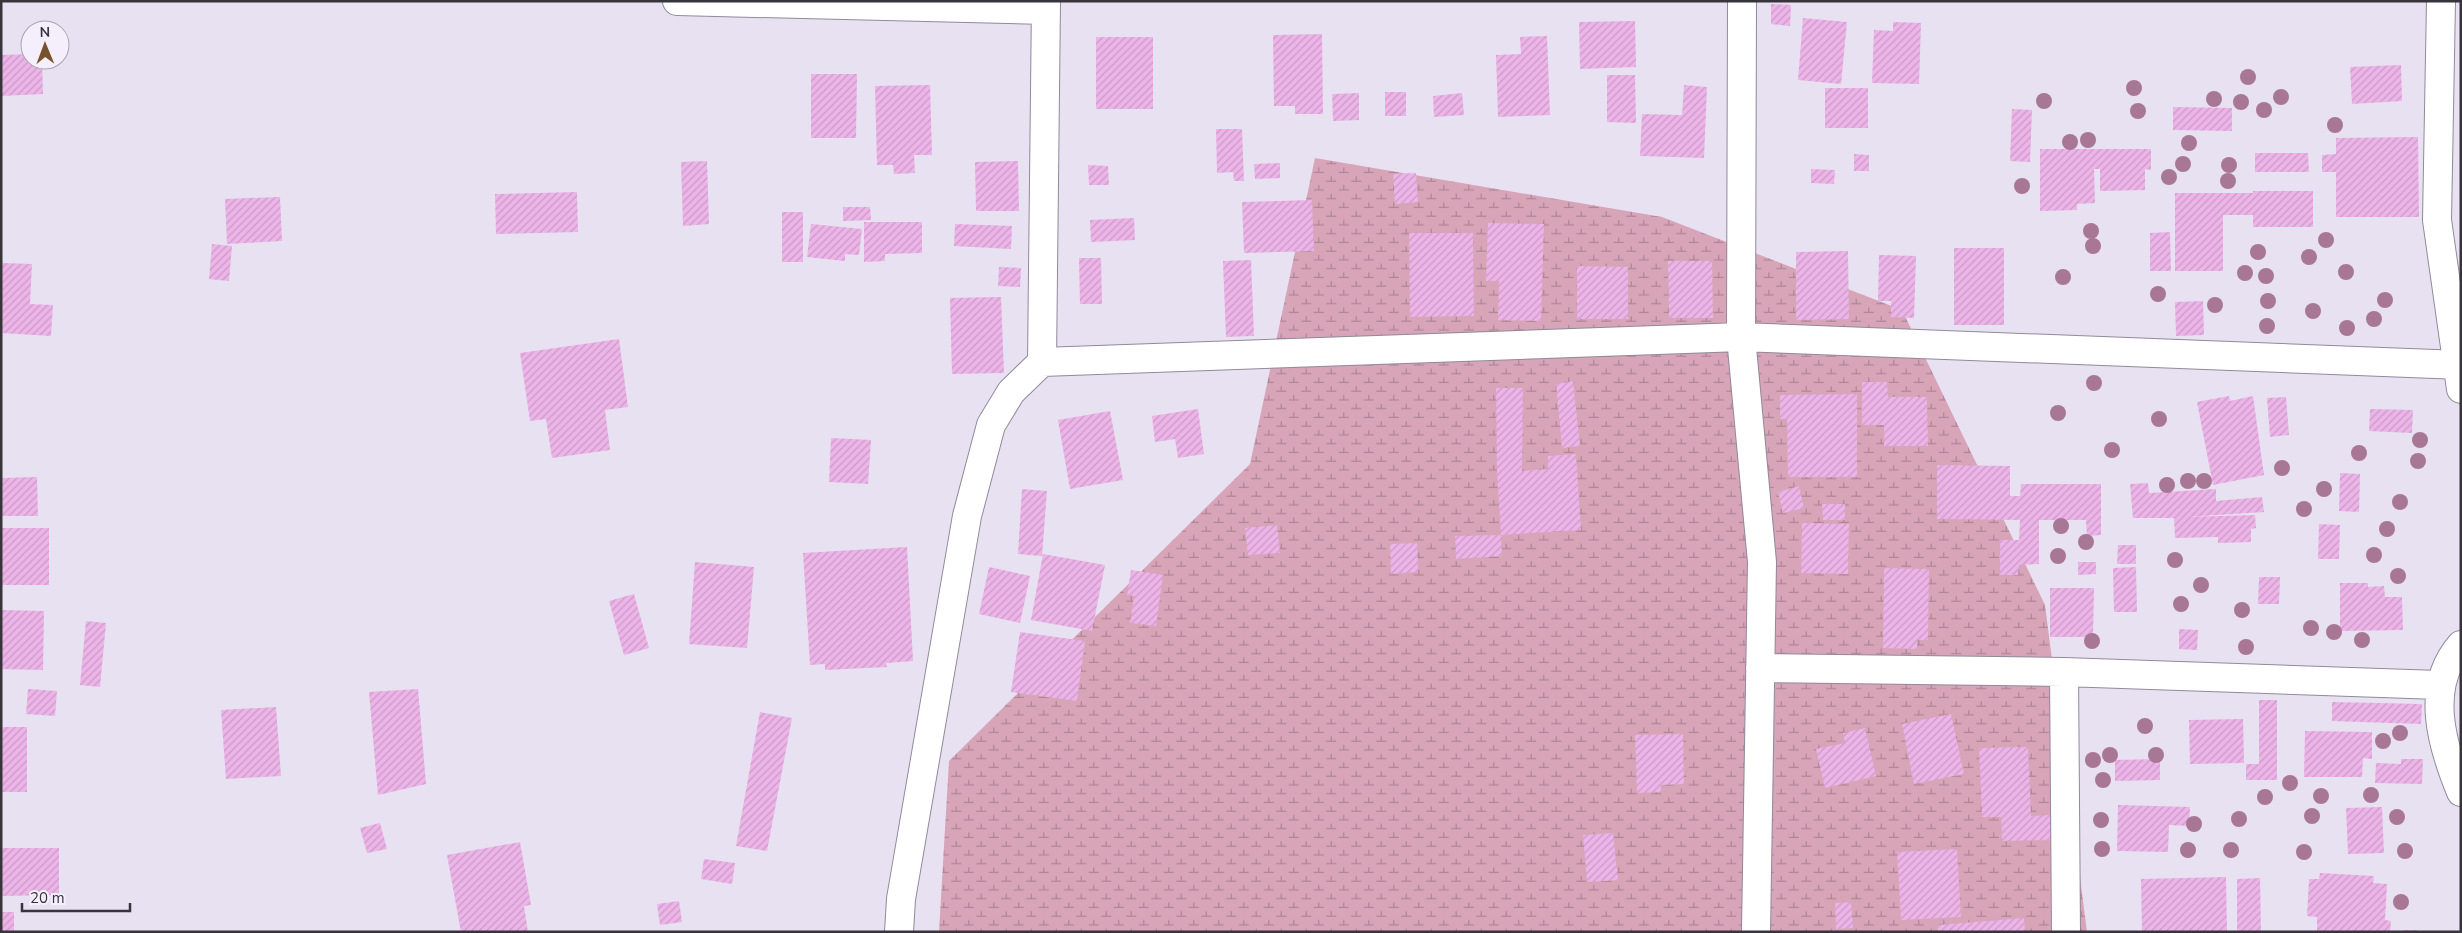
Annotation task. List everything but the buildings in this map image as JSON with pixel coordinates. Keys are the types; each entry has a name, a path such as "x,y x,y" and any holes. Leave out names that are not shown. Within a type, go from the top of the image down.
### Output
{"street":[{"path":"677,1 1045,5 1042,362"},
{"path":"1742,1 1741,337 1762,562 1756,932"},
{"path":"899,932 901,899 970,507 991,425 1011,392 1042,362 1741,337 2459,373 2437,220 2441,1"},
{"path":"2461,645 2452,654 2440,685 2440,726 2450,766 2461,792"},
{"path":"1760,668 2064,672 2440,685"},
{"path":"2064,672 2066,932"}],"green space":[{"path":"1315,158 1662,217 1902,310 2045,605 2087,932 939,932 949,761 1250,464"}]}
